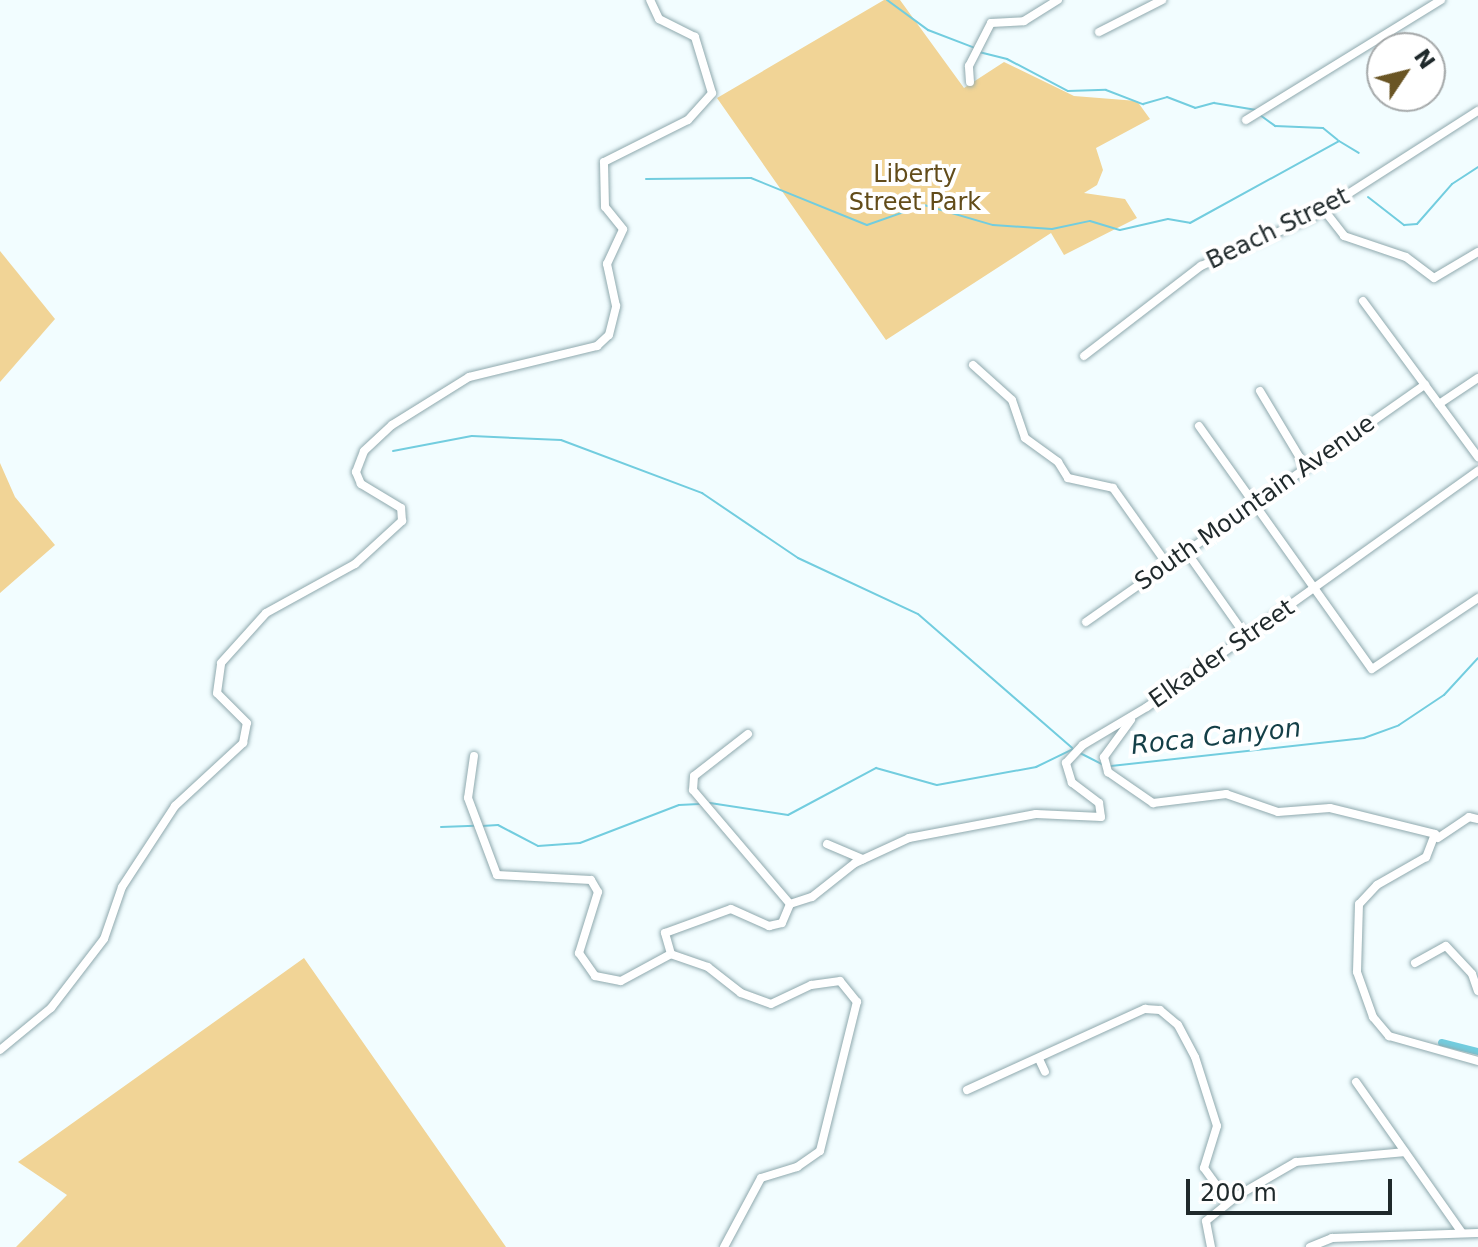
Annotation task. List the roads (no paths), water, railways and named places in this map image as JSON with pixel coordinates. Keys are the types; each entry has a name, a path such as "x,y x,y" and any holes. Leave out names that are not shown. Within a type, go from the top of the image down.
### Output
{"street":[{"path":"0,1050 51,1008 104,939 122,887 169,814 248,734 247,723 217,693 221,663 266,613 355,564 402,521 401,508 361,484 356,472 364,451 392,425 469,377 597,346 609,335 616,306 607,264 623,229 605,207 604,162 688,120 712,93 695,37 659,19 650,0"},
{"path":"970,82 969,66 991,23 1024,21 1058,0"},
{"path":"1099,32 1162,0"},
{"path":"1246,120 1441,0"},
{"name":"Beach Street","path":"1084,356 1201,266 1324,210 1478,111"},
{"path":"1324,210 1344,236 1406,257 1434,278 1478,252"},
{"path":"1363,301 1478,457"},
{"path":"973,365 1012,400 1025,438 1058,462 1068,478 1113,488 1167,564"},
{"path":"1439,404 1478,378"},
{"name":"South Mountain Avenue","path":"1086,622 1425,385"},
{"path":"1260,391 1306,468"},
{"path":"1199,426 1313,589 1375,670 1478,598"},
{"name":"Elkader Street","path":"671,954 664,944 665,933 674,928 731,909 769,926 782,923 790,904 812,897 864,859 909,838 1036,814 1101,817 1099,803 1072,783 1066,763 1083,745 1134,716 1478,471"},
{"path":"1186,551 1246,636"},
{"path":"1134,716 1106,766 1153,803 1236,795 1278,812 1344,810 1426,828 1438,838"},
{"path":"748,734 694,776 693,790 790,904"},
{"path":"474,756 468,798 497,875 591,880 598,892 579,953 595,976 621,981 671,954 708,967 741,993 771,1004 811,985 840,981 857,1002 820,1151 797,1167 761,1178 724,1247"},
{"path":"1478,819 1469,817 1438,838 1426,857 1363,898 1354,917 1357,972 1373,1017 1389,1036 1478,1061"},
{"path":"827,844 864,859"},
{"path":"1415,963 1446,946 1475,972 1478,991"},
{"path":"967,1090 1145,1009 1173,1017 1195,1057 1217,1126 1204,1168 1224,1196 1237,1196"},
{"path":"1039,1059 1045,1072"},
{"path":"992,1064 998,1074"},
{"path":"1356,1082 1462,1233"},
{"path":"1211,1247 1203,1226 1237,1196 1296,1162 1405,1152"},
{"path":"1310,1247 1342,1237 1478,1233"}],"waterway":[{"path":"887,0 928,30 975,48"},
{"path":"979,52 1007,59 1068,91 1106,90 1143,104 1167,97 1195,108 1214,103 1256,110"},
{"path":"1260,115 1275,126 1323,128 1338,140"},
{"path":"646,179 751,178 867,225 924,205 993,225 1052,229 1090,221 1120,230 1168,219 1190,223 1339,141 1359,153"},
{"path":"1368,197 1404,225 1417,224 1452,184 1478,167"},
{"path":"393,451 472,436 561,440 702,493 798,558 918,614 1072,748"},
{"name":"Roca Canyon","path":"1111,766 1364,738 1399,725 1444,695 1478,658"},
{"name":"Roca Canyon","path":"710,803 788,815 876,768 937,785 1036,767 1073,749"},
{"name":"Roca Canyon","path":"1078,752 1104,765"},
{"name":"Roca Canyon","path":"482,826 498,825 538,846 580,843 679,805 699,804"},
{"name":"Roca Canyon","path":"441,827 475,826"},
{"path":"1441,1042 1478,1051"}],"park label":[{"name":"Liberty Street Park","path":"915,189"}]}
